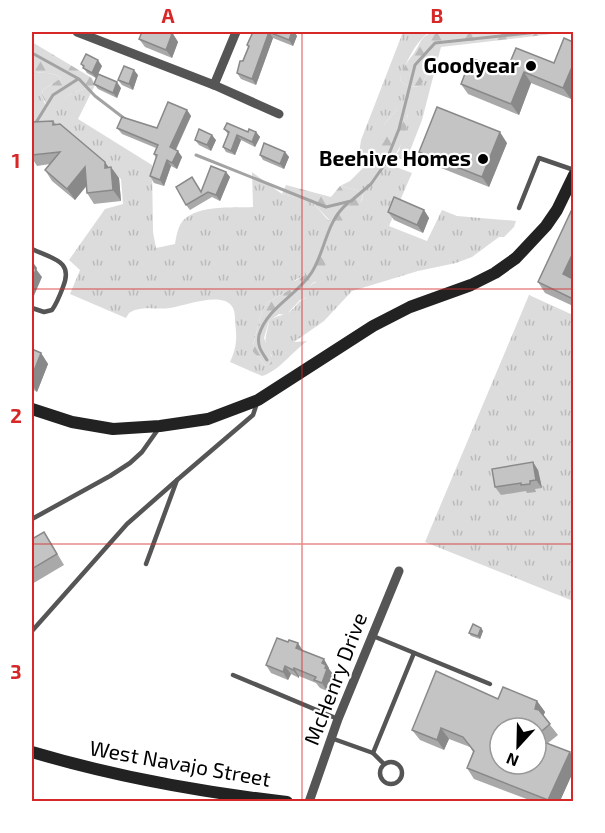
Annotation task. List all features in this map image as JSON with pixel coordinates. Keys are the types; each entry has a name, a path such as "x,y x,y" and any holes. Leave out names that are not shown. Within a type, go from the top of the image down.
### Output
{"main road":[{"path":"32,409 72,422 113,429 160,426 208,419 258,400 373,326 410,307 471,285 495,273 516,258 546,226 570,191 573,173"},
{"name":"West Navajo Street","path":"32,752 77,766 142,781 217,794 287,801"}],"street":[{"path":"77,32 279,114"},
{"path":"214,86 236,32"},
{"name":"McHenry Drive","path":"309,801 338,719 399,571"}],"lane":[{"path":"519,208 539,158 573,173"},
{"path":"32,249 61,263 66,268 67,277 52,310 44,312 32,308"},
{"path":"32,631 127,524 253,415 258,400"},
{"path":"32,519 130,463 142,452 160,426"},
{"path":"146,564 177,480"},
{"path":"371,636 490,684"},
{"path":"373,753 414,653"},
{"path":"233,675 338,719"},
{"path":"331,738 373,753 384,764"},
{"path":"393,761 401,767 402,777 399,781 390,784 381,778 380,769 384,764 393,761"}],"green space":[{"path":"403,32 427,34 410,55 400,80 409,86 420,86 437,62 422,120 406,161 394,156 399,151 408,115 397,109 384,125 372,159 389,160 388,164 412,173 389,226 427,241 442,210 457,216 516,221 514,227 504,237 499,237 472,257 352,291 324,321 294,342 307,341 280,366 262,376 230,362 235,347 234,311 228,303 221,300 194,302 170,308 138,309 129,313 126,318 70,294 80,270 69,260 105,209 123,204 121,179 63,128 32,132 32,71 55,74 61,78 43,90 43,100 48,108 72,93 95,85 78,119 152,165 153,232 156,248 175,244 180,225 193,213 213,208 253,207 252,172 282,194 304,199 315,205 328,220 347,219 362,200 363,195 357,190 340,186 350,181 371,160 359,154 361,140","holes":["305,275 316,282 309,286 306,298 287,313 269,321 266,342 272,356 266,366 253,352 262,311 268,302 291,289 295,280"]},
{"path":"439,32 569,32 441,47 437,62 420,86 411,87 404,84 400,80 402,72 421,41 428,34"},
{"path":"32,42 92,78 95,85 72,93 48,109 42,95 43,90 61,78 55,74 32,71"},
{"path":"401,106 407,109 408,114 407,127 400,146 389,160 372,159 369,155 372,134 384,125"},
{"path":"286,185 331,197 340,186 357,190 363,195 347,220 335,226 315,205 303,199 282,194"},
{"path":"313,257 321,257 325,260 324,272 309,286 309,294 306,298 300,300 286,315 279,314 269,321 264,338 274,362 266,366 253,352 262,311 268,302 291,289 293,282 305,275 305,264"},
{"path":"529,295 573,315 573,601 425,542"}],"building":[{"path":"142,32 172,34 166,50 139,39"},
{"path":"253,32 269,32 252,79 237,73"},
{"path":"269,32 292,32 289,40"},
{"path":"564,38 573,42 573,68 563,88 524,72 511,104 461,84 471,58 506,72 516,48 554,63"},
{"path":"86,54 98,60 92,73 83,68 81,64"},
{"path":"124,66 134,70 129,84 118,80"},
{"path":"98,74 117,82 113,93 94,84"},
{"path":"168,102 187,110 170,147 178,151 172,163 167,160 160,180 150,176 158,145 117,128 122,117 157,128"},
{"path":"437,107 500,132 482,177 419,152"},
{"path":"53,121 53,125 60,124 105,162 105,168 111,167 113,190 87,193 85,167 67,189 45,170 60,152 32,155 32,122"},
{"path":"227,123 248,132 249,129 256,132 252,142 237,135 231,151 223,147 229,132 224,129"},
{"path":"199,129 212,135 207,145 195,140"},
{"path":"264,143 285,152 280,164 260,155"},
{"path":"211,166 226,172 216,195 208,192 186,205 176,187 192,177 201,192"},
{"path":"394,197 424,210 417,225 388,212"},
{"path":"573,207 573,253 563,274 573,279 573,299 538,282"},
{"path":"32,267 36,269 32,281"},
{"path":"32,349 41,353 32,376"},
{"path":"533,462 536,480 530,481 530,484 495,487 492,469"},
{"path":"44,532 57,554 32,569 32,539"},
{"path":"473,624 481,628 478,636 469,633"},
{"path":"277,638 298,643 296,648 324,659 322,663 327,669 322,683 314,680 316,677 294,668 293,670 285,666 283,672 266,665"},
{"path":"436,671 498,699 503,687 537,701 535,709 544,716 488,716 488,776 548,776 548,744 570,752 548,800 467,768 474,751 463,737 441,728 437,740 412,730"}],"waterway":[{"path":"196,155 326,207 351,201 371,184 385,164 399,129 415,65 435,43 538,32"},
{"path":"32,53 79,79 95,96 125,119"},
{"path":"32,129 53,95 78,79"},
{"path":"267,360 261,351 259,342 263,325 312,272 335,218 348,203"}],"place":[{"name":"Goodyear","path":"531,66"},
{"name":"Beehive Homes","path":"483,159"}]}
